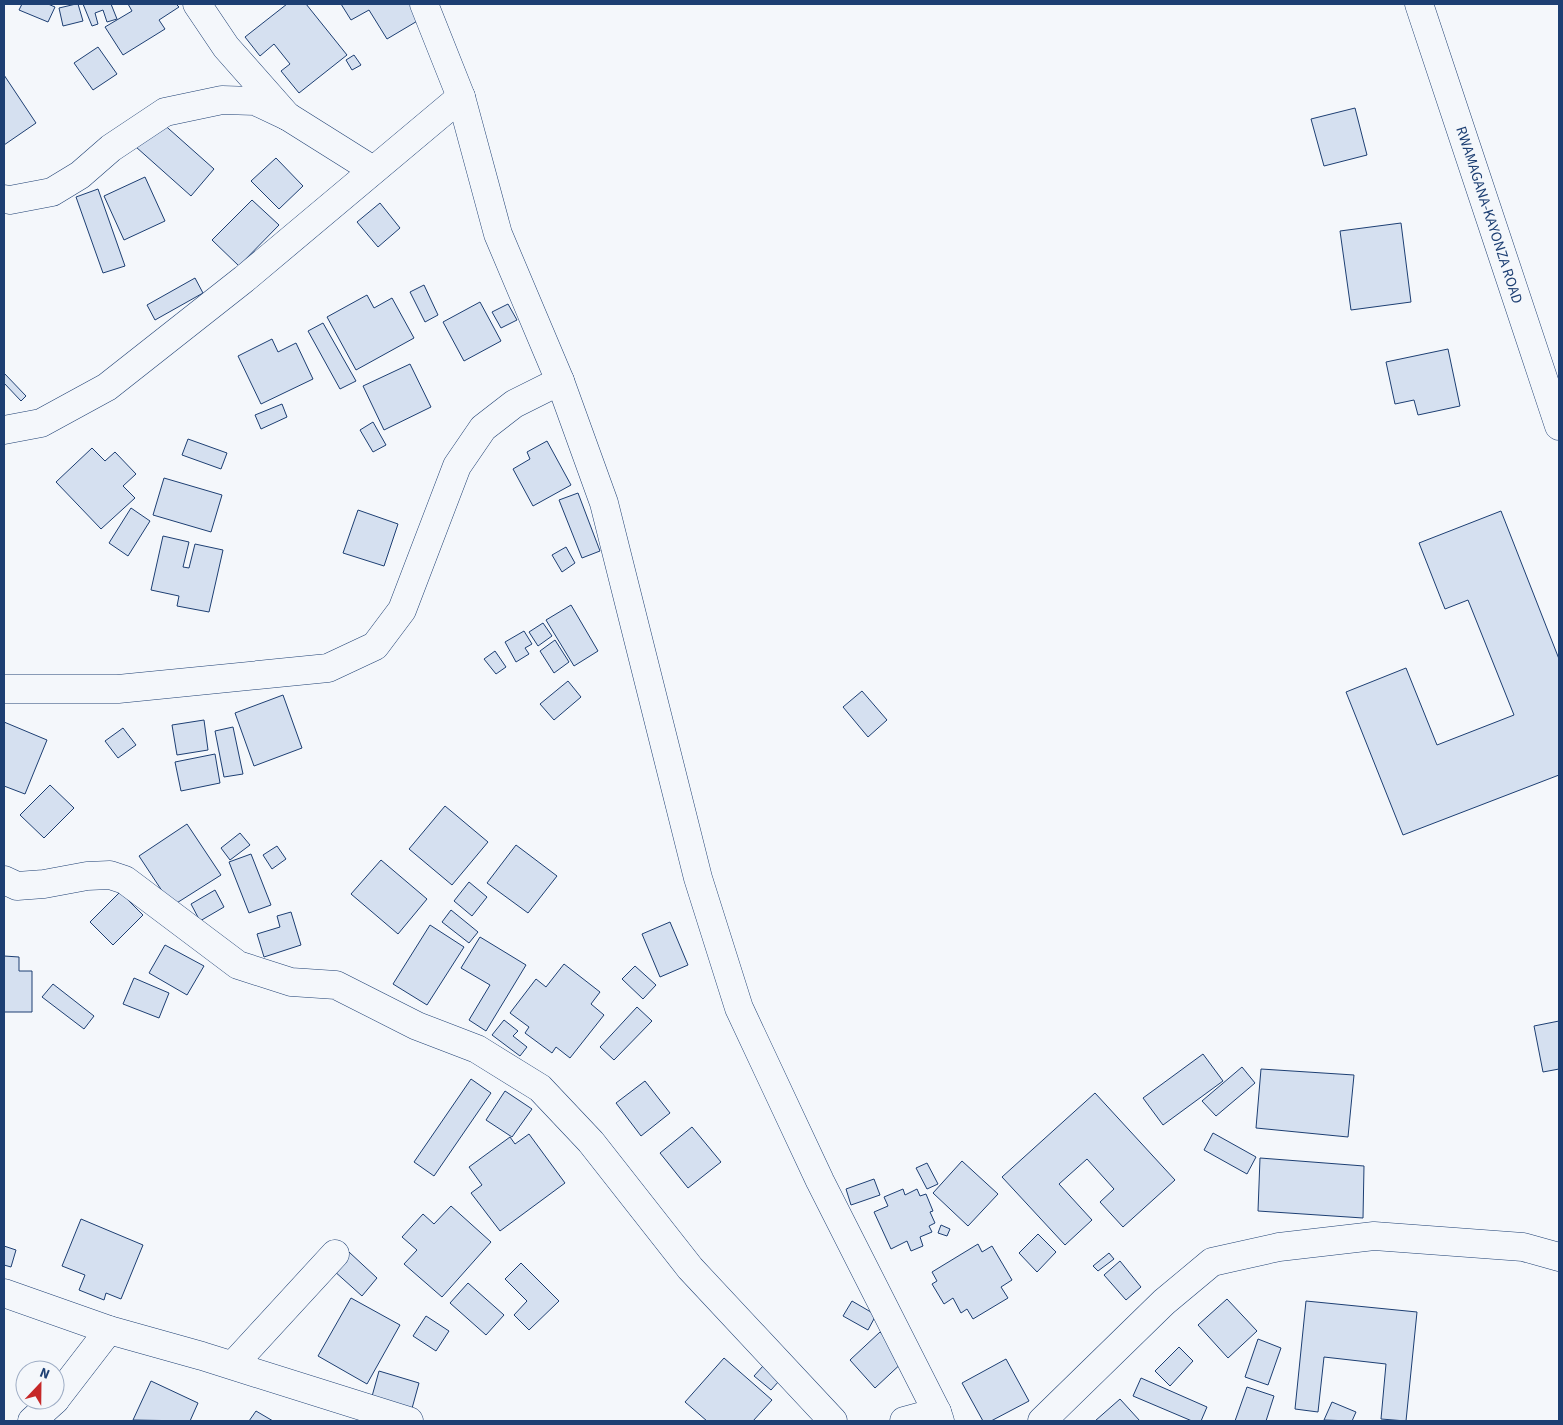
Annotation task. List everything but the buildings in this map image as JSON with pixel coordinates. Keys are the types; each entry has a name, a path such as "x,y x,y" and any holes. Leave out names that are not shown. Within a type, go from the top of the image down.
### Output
{"main road":[{"path":"197,4 226,47 287,116"},
{"path":"424,4 461,97 498,234 560,381 604,503 698,878 738,1008 820,1182 938,1417 904,1421"},
{"name":"RWAMAGANA-KAYONZA ROAD","path":"1419,4 1559,426"},
{"path":"4,430 41,423 107,387 244,279 461,97"},
{"path":"4,199 10,200 52,192 80,175 111,148 165,112 222,100 255,101 287,116 373,170"},
{"path":"4,689 118,689 328,668 375,646 402,610 457,466 483,428 514,404 560,381"},
{"path":"4,880 17,886 44,884 87,876 110,875 126,880 238,965 291,982 336,985 417,1026 477,1048 540,1088 590,1142 690,1268 833,1421"},
{"path":"1042,1421 1164,1302 1212,1262 1279,1246 1374,1236 1523,1247 1559,1257"},
{"path":"233,1365 335,1254"},
{"path":"4,1293 109,1330 233,1365 409,1421"},
{"path":"65,1387 109,1330"},
{"path":"32,1421 44,1410"}]}
